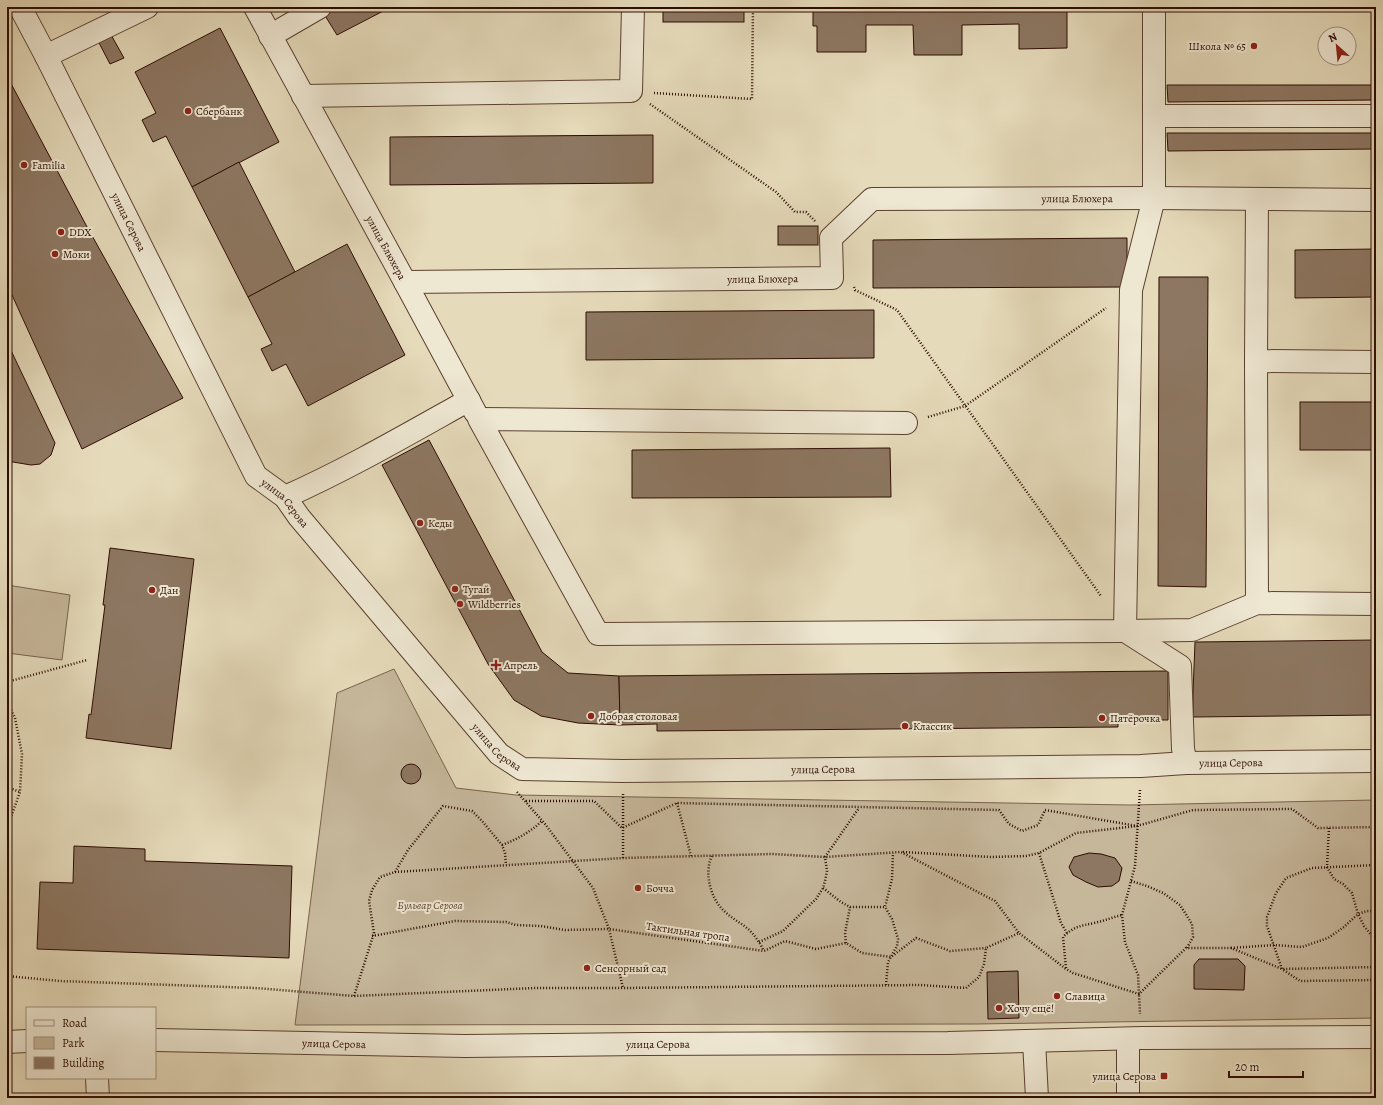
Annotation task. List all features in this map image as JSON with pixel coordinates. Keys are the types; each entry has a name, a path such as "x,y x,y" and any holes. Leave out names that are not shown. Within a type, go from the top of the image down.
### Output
{"street":[{"name":"улица Серова","path":"20,7 256,476 285,497 299,517 522,769 623,771 1141,766 1186,763 1376,761"},
{"path":"46,56 147,7"},
{"name":"улица Блюхера","path":"255,7 406,282 832,278 831,238 872,199 1154,198 1376,200"},
{"path":"270,36 320,7"},
{"path":"303,96 632,91 633,7"},
{"path":"1125,631 1131,290 1154,198 1154,7"},
{"path":"1154,116 1376,116"},
{"path":"1257,199 1257,603"},
{"path":"406,282 479,419 598,634 1192,630 1257,603 1376,604"},
{"path":"1256,361 1376,362"},
{"path":"285,497 358,462 469,400"},
{"path":"479,419 906,423"},
{"path":"1125,631 1180,666 1183,749 1186,763"},
{"name":"улица Серова","path":"156,1040 465,1046 948,1043 1128,1039 1376,1037"},
{"path":"1128,1039 1128,1098"},
{"path":"7,1042 26,1041"},
{"path":"1034,1041 1037,1098"},
{"path":"97,1079 98,1098"}],"path":[{"path":"632,91 752,99 753,7"},
{"path":"632,91 776,192 795,212 806,212 831,238"},
{"path":"852,284 855,290 897,310 1104,600"},
{"path":"906,423 965,406 1131,290"},
{"path":"7,682 87,660"},
{"path":"7,702 15,718 22,754 20,792 7,828"},
{"path":"1140,1017 1138,975 1124,942 1122,915 1135,866 1141,766"},
{"path":"623,771 623,858"},
{"path":"7,787 20,792"},
{"path":"515,790 526,800 543,821 593,888 609,929 623,988"},
{"path":"526,800 594,801 622,828"},
{"path":"622,828 677,803 1000,810 1009,824 1022,831 1038,825 1045,810 1137,826"},
{"path":"677,803 691,856"},
{"path":"394,872 408,850 443,806 472,811 502,845 505,853 506,865"},
{"path":"759,942 783,931 813,902 823,888 826,874 825,857 859,807"},
{"path":"354,996 374,933 369,901 372,890 380,877 394,872 623,858 691,856 772,854 825,857 901,852 991,857 1026,856 1039,853 1076,833 1137,826 1193,810 1292,809 1318,828 1376,827"},
{"path":"502,845 527,834 543,821"},
{"path":"1329,828 1327,867 1334,879 1343,884 1352,893 1358,914 1364,926 1376,941"},
{"path":"901,852 995,901 1020,933 1066,969 1073,973 1139,994"},
{"path":"886,985 888,962 898,943 898,936 892,919 885,907 891,882 893,853"},
{"path":"1039,853 1061,923 1067,933"},
{"path":"712,856 708,864 709,883 719,905 728,914 750,930 764,951 786,941 816,949 846,943 862,953 891,957 916,938 950,952 986,948 1020,933"},
{"path":"1282,969 1267,926 1267,917 1276,893 1286,878 1312,868 1376,865"},
{"path":"1131,881 1147,886 1180,905 1192,924 1193,937 1186,948 1139,994"},
{"path":"823,888 850,907 885,907"},
{"path":"846,943 845,933 850,907"},
{"path":"1186,948 1231,948 1274,945 1302,947 1328,938 1344,927 1358,914 1367,911 1376,911"},
{"path":"1066,969 1063,936 1070,930 1081,925 1122,915"},
{"name":"Тактильная тропа","path":"372,936 455,921 506,922 516,925 541,926 565,930 609,929 764,951"},
{"path":"7,976 60,981 255,988 354,996 535,988 920,985 966,988 979,977 984,964 986,948"},
{"path":"1231,948 1282,969 1300,981 1376,980"},
{"path":"1282,969 1376,967"}],"green space":[{"path":"7,585 70,595 62,660 7,653"},
{"name":"Бульвар Серова","path":"394,669 456,788 516,795 1130,805 1376,800 1376,1018 976,1024 295,1025 337,693"}],"building":[{"path":"336,7 391,7 337,35 324,14"},
{"path":"663,7 744,7 744,22 663,22"},
{"path":"813,7 1067,7 1067,48 1019,49 1019,24 962,25 962,55 914,55 913,25 866,25 866,52 817,52 817,26 813,26"},
{"path":"220,28 279,142 192,187 166,136 153,142 142,120 156,113 135,72"},
{"path":"110,33 124,58 110,64 97,39"},
{"name":"Моки","path":"7,76 86,225 183,398 82,449 7,284"},
{"path":"1167,85 1376,85 1376,100 1168,102"},
{"path":"1167,133 1376,133 1376,149 1168,151"},
{"path":"653,135 653,183 390,185 390,137"},
{"path":"239,162 295,272 248,297 192,187"},
{"path":"778,226 818,226 818,245 778,245"},
{"path":"1127,238 1127,287 873,288 873,240"},
{"path":"347,244 405,355 308,406 286,364 272,371 261,349 272,344 248,297"},
{"path":"1376,249 1376,297 1295,298 1295,250"},
{"path":"1159,277 1208,277 1206,587 1158,586"},
{"path":"874,310 874,358 586,360 586,312"},
{"path":"7,342 55,443 51,455 40,464 31,465 7,461"},
{"path":"1300,402 1376,402 1376,450 1300,450"},
{"path":"429,440 542,652 568,673 619,676 620,725 578,723 541,716 514,700 488,664 382,465"},
{"path":"890,448 891,497 632,498 632,450"},
{"path":"110,548 194,559 171,749 86,738 89,714 91,715 105,605 103,605"},
{"path":"1376,640 1376,715 1193,717 1195,642"},
{"path":"1168,671 1168,720 1118,720 1118,727 657,731 657,724 620,725 619,676"},
{"path":"411,764 418,767 421,774 418,781 411,784 404,781 401,774 404,767"},
{"path":"74,846 145,849 145,861 292,866 289,958 37,949 40,882 73,883"},
{"path":"1089,853 1101,854 1115,858 1122,868 1119,881 1112,886 1098,887 1073,875 1069,867 1074,857"},
{"path":"1199,959 1238,959 1245,966 1244,990 1194,989 1194,965"},
{"path":"1018,971 1019,1018 988,1019 987,972"}],"place":[{"name":"Школа № 65","path":"1254,46"},
{"name":"Сбербанк","path":"188,111"},
{"name":"Familia","path":"24,165"},
{"name":"DDX","path":"61,232"},
{"name":"Моки","path":"55,254"},
{"name":"Кеды","path":"420,523"},
{"name":"Тугай","path":"455,589"},
{"name":"Дан","path":"152,590"},
{"name":"Wildberries","path":"460,604"},
{"name":"Апрель","path":"496,665"},
{"name":"Добрая столовая","path":"591,716"},
{"name":"Пятёрочка","path":"1102,718"},
{"name":"Классик","path":"905,726"},
{"name":"Бочча","path":"638,888"},
{"name":"Сенсорный сад","path":"587,968"},
{"name":"Славица","path":"1057,996"},
{"name":"Хочу ещё!","path":"999,1008"},
{"name":"улица Серова","path":"1164,1076"}]}
